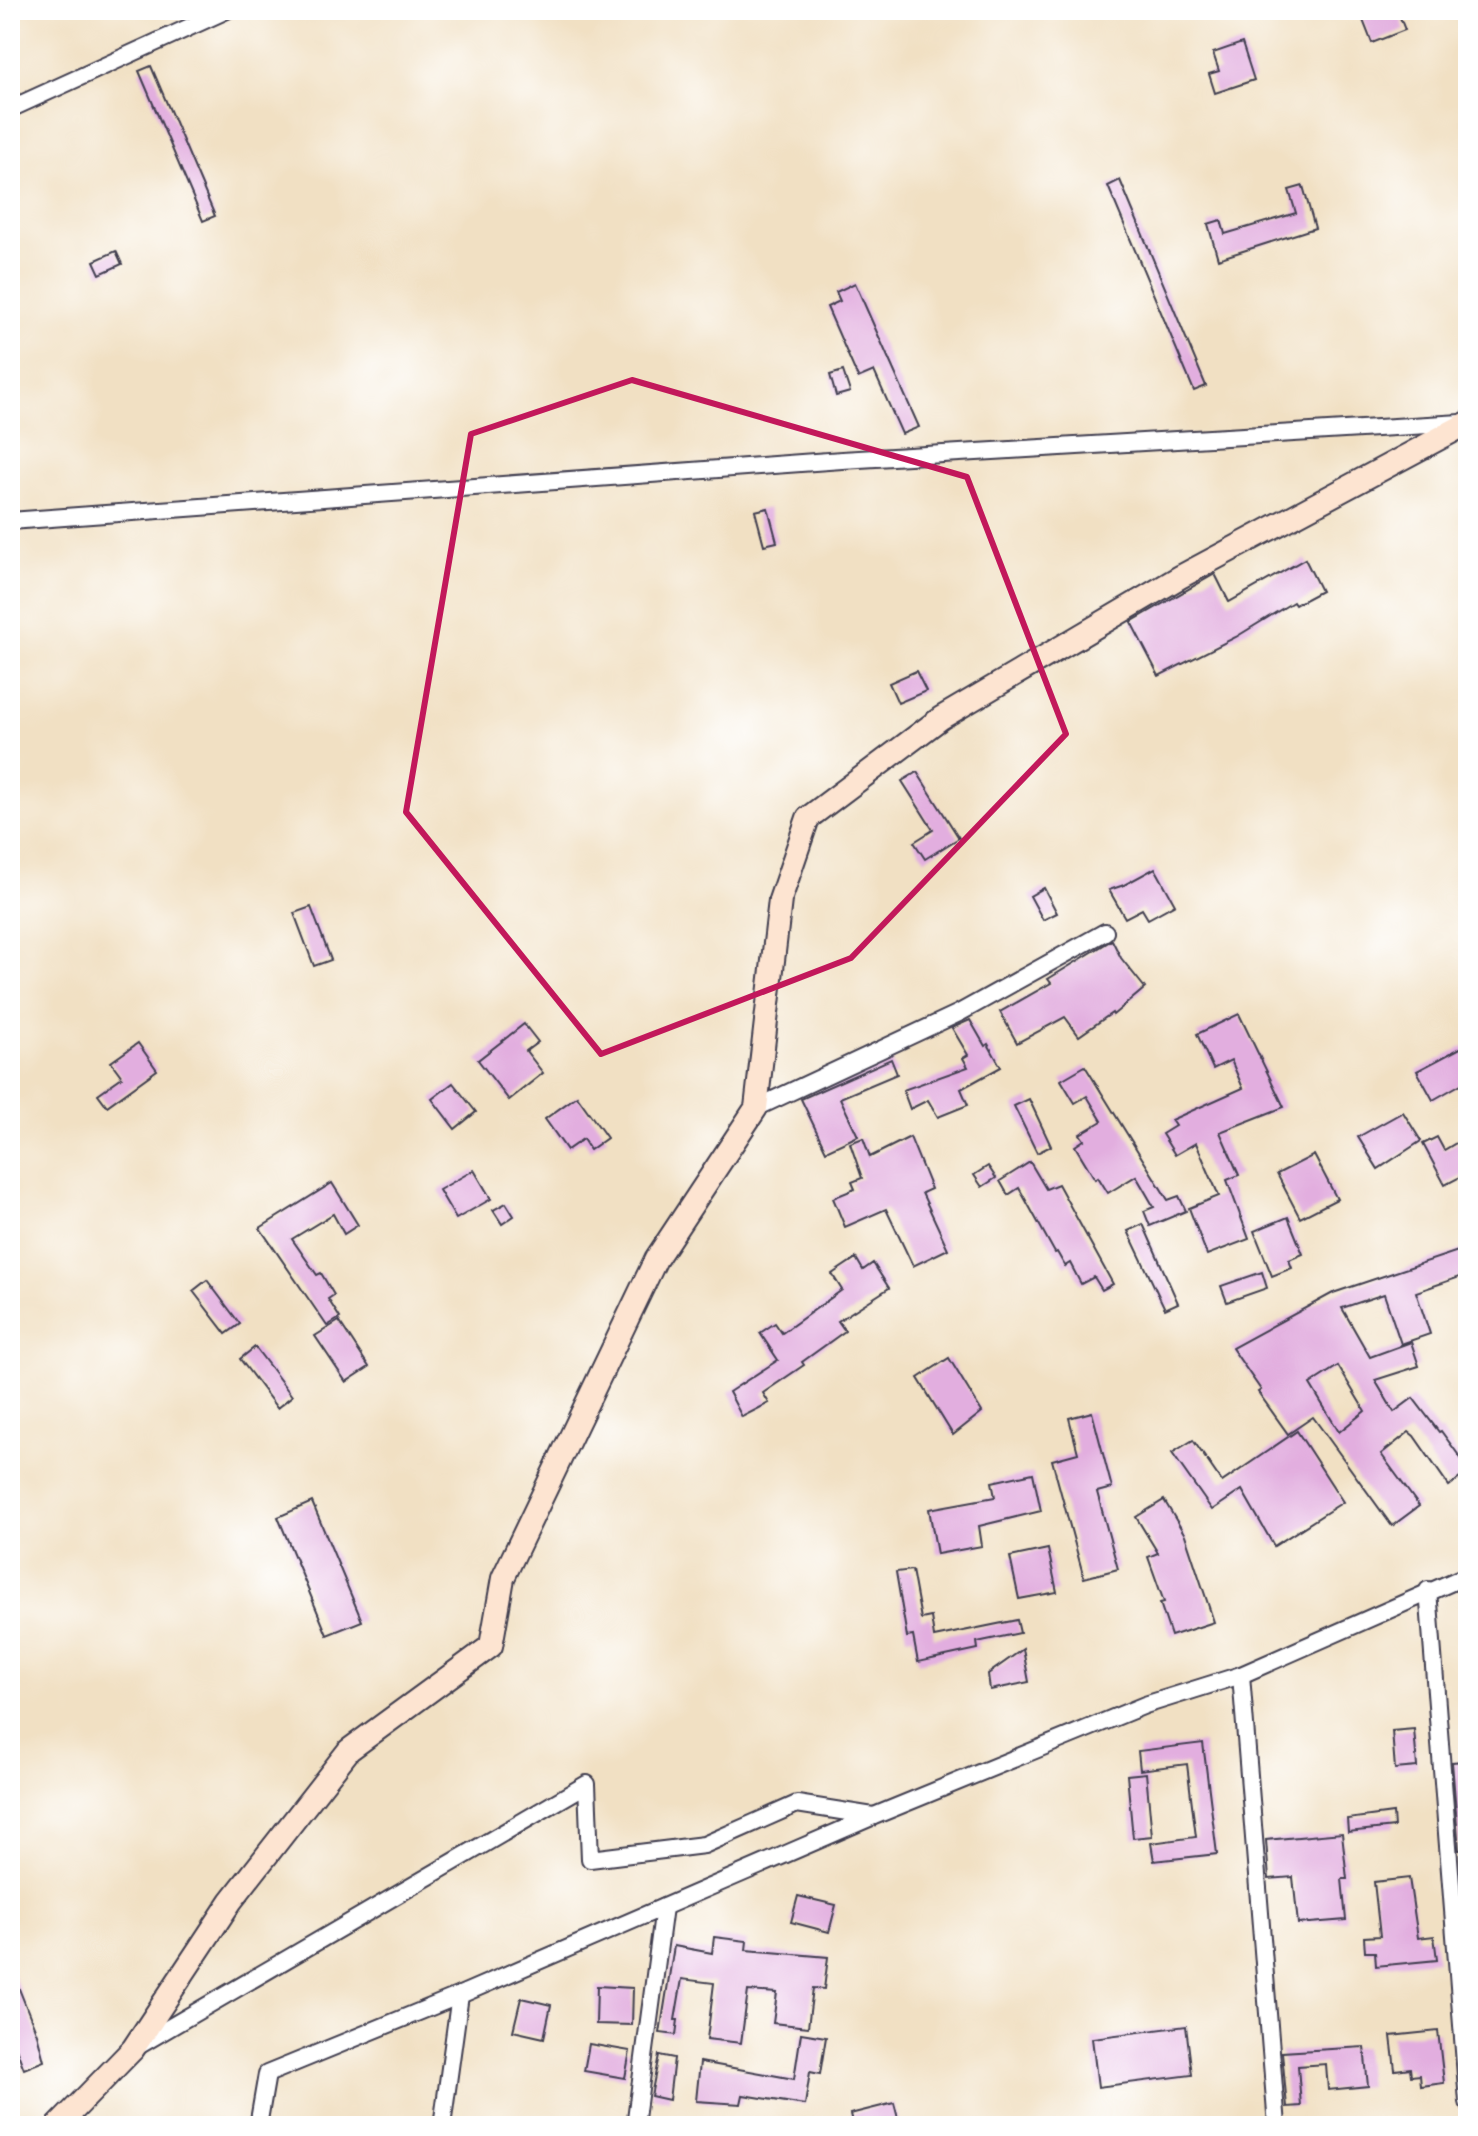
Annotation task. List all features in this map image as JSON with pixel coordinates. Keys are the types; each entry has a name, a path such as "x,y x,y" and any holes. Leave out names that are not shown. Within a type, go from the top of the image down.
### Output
{"street":[{"path":"10,109 227,10"},
{"path":"10,521 842,460 1468,423"},
{"path":"58,2126 133,2049 231,1901 349,1750 491,1646 503,1578 656,1259 756,1108 780,900 808,818 941,718 1180,577 1468,423"},
{"path":"756,1108 959,1013 1105,932"},
{"path":"258,2126 267,2074 460,1995 874,1816 1145,1705 1241,1675 1468,1575"},
{"path":"1428,1590 1468,2102"},
{"path":"1241,1675 1277,2126"},
{"path":"133,2049 587,1784 590,1859 704,1845 797,1804 874,1816"},
{"path":"635,2126 664,1907"},
{"path":"442,2126 460,1995"}],"highlighted area":[{"path":"632,380 967,477 1066,734 851,958 601,1054 406,812 471,434"}],"building":[{"path":"1359,10 1397,10 1405,30 1372,43"},
{"path":"1242,43 1254,80 1215,93 1209,74 1219,71 1213,53"},
{"path":"151,66 215,216 203,221 139,71"},
{"path":"1120,180 1206,386 1194,391 1108,186"},
{"path":"1303,186 1315,228 1218,259 1208,224 1221,220 1225,234 1296,213 1289,190"},
{"path":"116,251 122,264 100,274 94,261"},
{"path":"855,283 919,427 902,434 874,371 858,378 827,307 840,301 836,292"},
{"path":"843,371 850,392 836,396 830,375"},
{"path":"768,508 777,542 764,545 755,511"},
{"path":"1305,559 1321,591 1295,605 1293,602 1236,637 1159,676 1131,622 1215,574 1229,602"},
{"path":"916,671 926,691 898,703 889,683"},
{"path":"917,772 959,838 925,859 914,842 933,830 902,781"},
{"path":"1155,868 1175,904 1148,919 1142,909 1125,918 1109,890"},
{"path":"1044,888 1057,913 1043,920 1030,896"},
{"path":"311,907 331,960 314,966 294,913"},
{"path":"1112,940 1121,958 1145,988 1113,1015 1079,1036 1065,1017 1017,1043 1000,1012 1051,983 1048,979"},
{"path":"1239,1014 1284,1107 1220,1132 1239,1175 1227,1180 1249,1239 1207,1255 1189,1208 1219,1196 1196,1143 1175,1155 1162,1134 1175,1126 1171,1120 1243,1088 1231,1060 1213,1069 1197,1034"},
{"path":"970,1020 1001,1067 961,1089 968,1105 938,1117 928,1100 910,1109 903,1090 968,1067 963,1058 968,1055 952,1028"},
{"path":"524,1024 538,1042 526,1051 543,1073 509,1100 478,1060"},
{"path":"138,1043 157,1070 107,1106 98,1094 122,1077 111,1062"},
{"path":"1468,1044 1468,1080 1433,1100 1417,1071"},
{"path":"891,1059 897,1074 840,1098 858,1136 826,1151 801,1099"},
{"path":"1085,1066 1168,1200 1179,1196 1186,1211 1150,1226 1144,1211 1154,1207 1136,1176 1108,1193 1098,1177 1095,1179 1075,1146 1084,1140 1080,1134 1102,1121 1087,1096 1075,1103 1061,1080"},
{"path":"453,1083 476,1112 455,1129 432,1099"},
{"path":"577,1096 607,1138 590,1150 583,1139 567,1150 545,1119"},
{"path":"1029,1099 1051,1146 1037,1153 1014,1106"},
{"path":"1403,1112 1421,1141 1378,1169 1358,1137"},
{"path":"1468,1136 1468,1173 1445,1185 1423,1144 1437,1137 1444,1150"},
{"path":"910,1137 931,1189 922,1193 948,1249 913,1266 886,1209 845,1227 833,1198 855,1189 852,1182 862,1178 850,1143 863,1138 870,1157"},
{"path":"1314,1155 1337,1199 1300,1218 1277,1174"},
{"path":"1030,1162 1046,1189 1058,1184 1113,1284 1102,1290 1094,1277 1081,1284 1070,1263 1065,1266 1055,1253 1019,1188 1008,1195 1000,1181"},
{"path":"988,1166 996,1178 982,1187 974,1175"},
{"path":"474,1170 491,1199 456,1219 439,1190"},
{"path":"332,1183 358,1225 344,1234 333,1214 292,1239 317,1275 321,1273 334,1295 328,1299 340,1318 327,1326 260,1228"},
{"path":"506,1203 514,1216 502,1224 493,1210"},
{"path":"1288,1217 1303,1254 1289,1260 1292,1268 1272,1276 1254,1231"},
{"path":"1143,1224 1178,1303 1165,1309 1128,1231"},
{"path":"1461,1250 1468,1274 1416,1292 1430,1334 1401,1344 1384,1294 1342,1308 1370,1357 1411,1342 1419,1366 1375,1380 1394,1412 1413,1398 1468,1468 1468,1472 1449,1486 1409,1432 1381,1454 1419,1506 1392,1526 1313,1417 1288,1434 1232,1348 1333,1293","holes":["1338,1366 1365,1411 1339,1432 1310,1384"]},
{"path":"856,1258 863,1270 873,1263 889,1288 838,1321 845,1331 763,1393 769,1403 742,1417 729,1392 778,1360 760,1333 775,1323 782,1333 842,1290 832,1274"},
{"path":"1262,1272 1267,1288 1227,1302 1221,1286"},
{"path":"207,1280 240,1324 226,1334 193,1291"},
{"path":"339,1321 369,1367 346,1382 315,1336"},
{"path":"255,1347 292,1396 277,1408 240,1359"},
{"path":"949,1358 982,1412 953,1435 918,1378"},
{"path":"1092,1412 1112,1488 1097,1492 1118,1569 1084,1578 1052,1460 1078,1453 1069,1418"},
{"path":"1297,1431 1343,1502 1274,1546 1242,1490 1212,1510 1172,1453 1193,1440 1222,1482"},
{"path":"1033,1473 1041,1511 979,1526 982,1546 937,1554 929,1509 995,1497 992,1482"},
{"path":"1164,1500 1185,1535 1214,1622 1171,1636 1160,1603 1164,1602 1148,1557 1158,1553 1136,1517"},
{"path":"312,1502 362,1621 327,1635 278,1517"},
{"path":"1048,1549 1057,1592 1019,1599 1010,1557"},
{"path":"912,1570 921,1619 931,1617 934,1637 1017,1620 1020,1633 977,1642 978,1649 918,1662 913,1636 907,1637 896,1572"},
{"path":"1023,1649 1029,1682 990,1690 988,1674"},
{"path":"1414,1729 1417,1767 1395,1769 1392,1731"},
{"path":"1203,1743 1217,1854 1154,1861 1151,1843 1196,1837 1187,1764 1140,1770 1138,1751"},
{"path":"1463,1761 1468,1850 1459,1850 1452,1762"},
{"path":"1146,1773 1152,1836 1133,1838 1127,1775"},
{"path":"1393,1813 1394,1827 1348,1832 1347,1819"},
{"path":"1342,1833 1347,1879 1342,1879 1346,1920 1298,1924 1293,1877 1269,1879 1266,1840"},
{"path":"1409,1878 1418,1938 1434,1936 1437,1960 1376,1966 1375,1952 1365,1952 1364,1937 1380,1936 1374,1882"},
{"path":"798,1896 836,1905 829,1932 791,1922"},
{"path":"714,1937 747,1941 746,1950 828,1957 824,1989 813,1988 808,2027 773,2023 777,1993 748,1991 741,2043 707,2039 714,1983 682,1979 675,2020 678,2020 676,2035 660,2033 674,1946 712,1953"},
{"path":"10,1966 37,2034 44,2061 24,2069 14,2043 10,2044"},
{"path":"597,1986 633,1988 632,2025 596,2024"},
{"path":"521,1998 551,2005 544,2038 513,2031"},
{"path":"1186,2026 1192,2075 1098,2087 1092,2038"},
{"path":"1438,2031 1444,2083 1421,2086 1420,2075 1411,2076 1410,2068 1395,2070 1391,2036"},
{"path":"801,2033 826,2037 820,2074 810,2072 805,2105 743,2095 741,2104 696,2101 700,2062 794,2079"},
{"path":"589,2044 630,2051 625,2078 584,2071"},
{"path":"1364,2047 1368,2086 1328,2090 1326,2064 1298,2066 1301,2106 1287,2107 1282,2052"},
{"path":"659,2055 674,2058 669,2100 651,2096"},
{"path":"894,2103 900,2126 853,2126 850,2114"}]}
